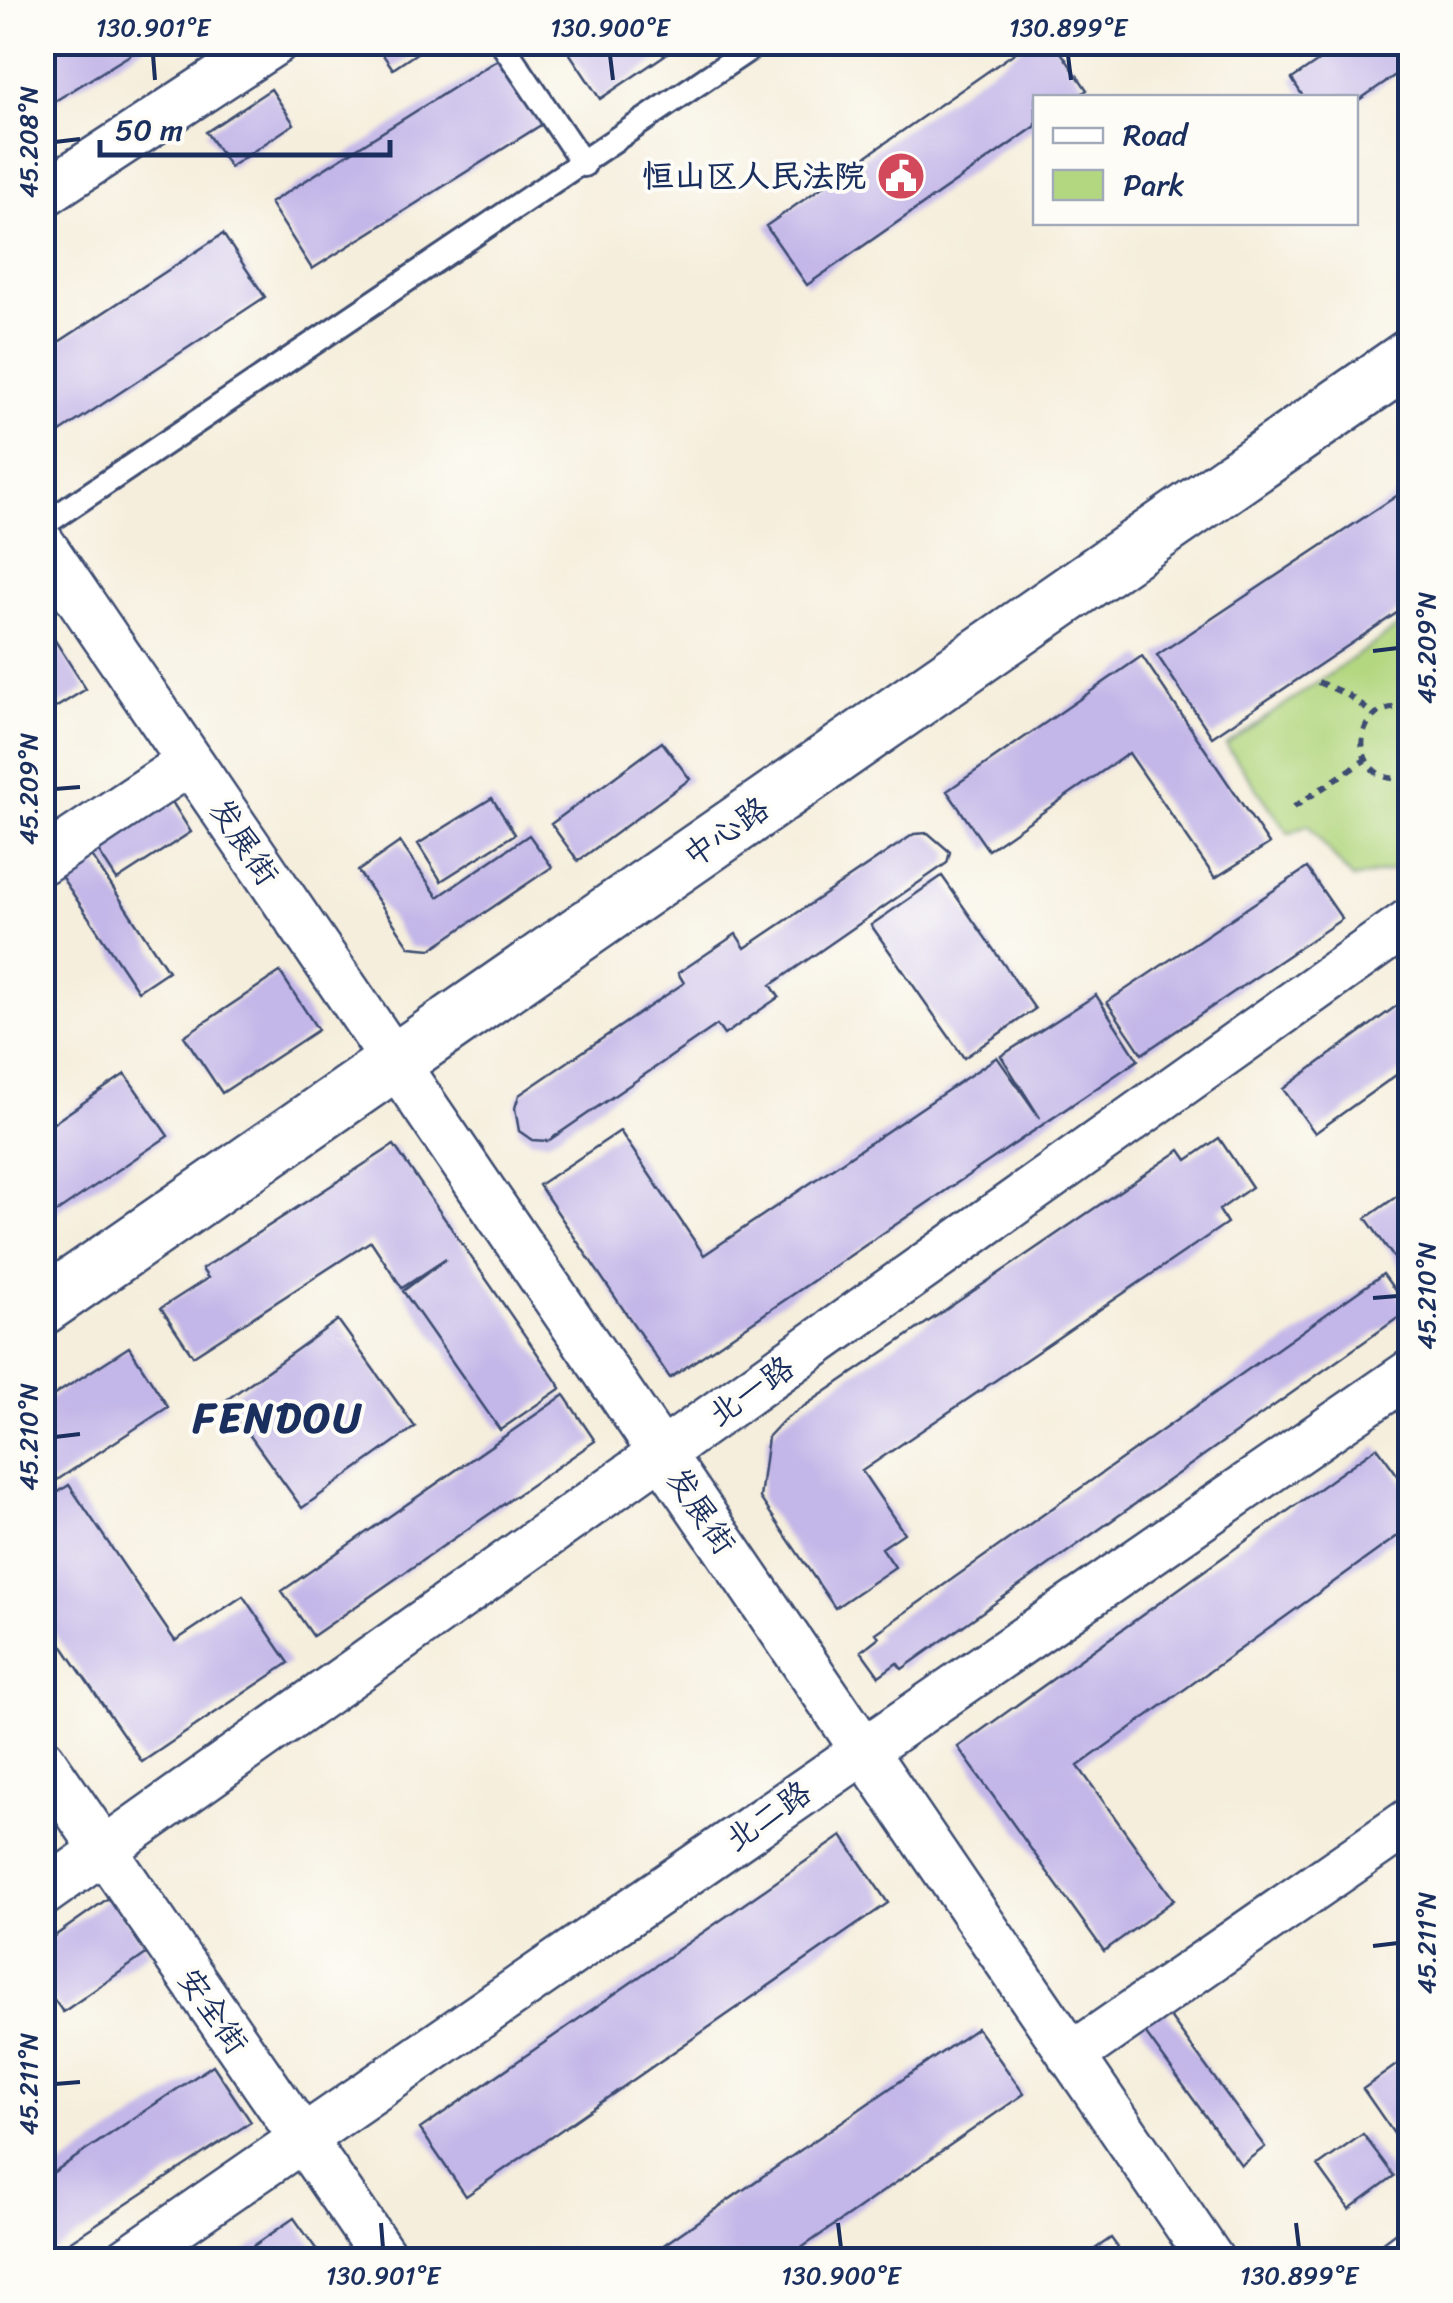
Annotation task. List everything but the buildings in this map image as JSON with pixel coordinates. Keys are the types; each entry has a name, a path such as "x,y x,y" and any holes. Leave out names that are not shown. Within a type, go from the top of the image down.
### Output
{"street":[{"path":"42,194 260,48"},
{"name":"中心路","path":"42,1307 1410,357"},
{"name":"发展街","path":"42,544 1211,2260"},
{"path":"42,861 190,762"},
{"name":"北一路","path":"42,1894 1410,921"},
{"name":"北二路","path":"127,2260 1410,1372"},
{"name":"安全街","path":"42,1760 386,2260"},
{"path":"1072,2056 1410,1821"},
{"path":"1398,2260 1410,2252"}],"lane":[{"path":"501,42 584,164"},
{"path":"42,526 760,42"}],"path":[{"path":"1318,682 1374,715"},
{"path":"1410,709 1396,706 1374,715 1362,735 1365,760 1383,776 1410,777"},
{"path":"1294,806 1365,760"}],"green space":[{"path":"1410,619 1410,866 1352,879 1308,825 1289,834 1226,745"}],"place":[{"name":"恒山区人民法院","path":"901,176"}],"district":[{"name":"FENDOU","path":"278,1418"}]}
